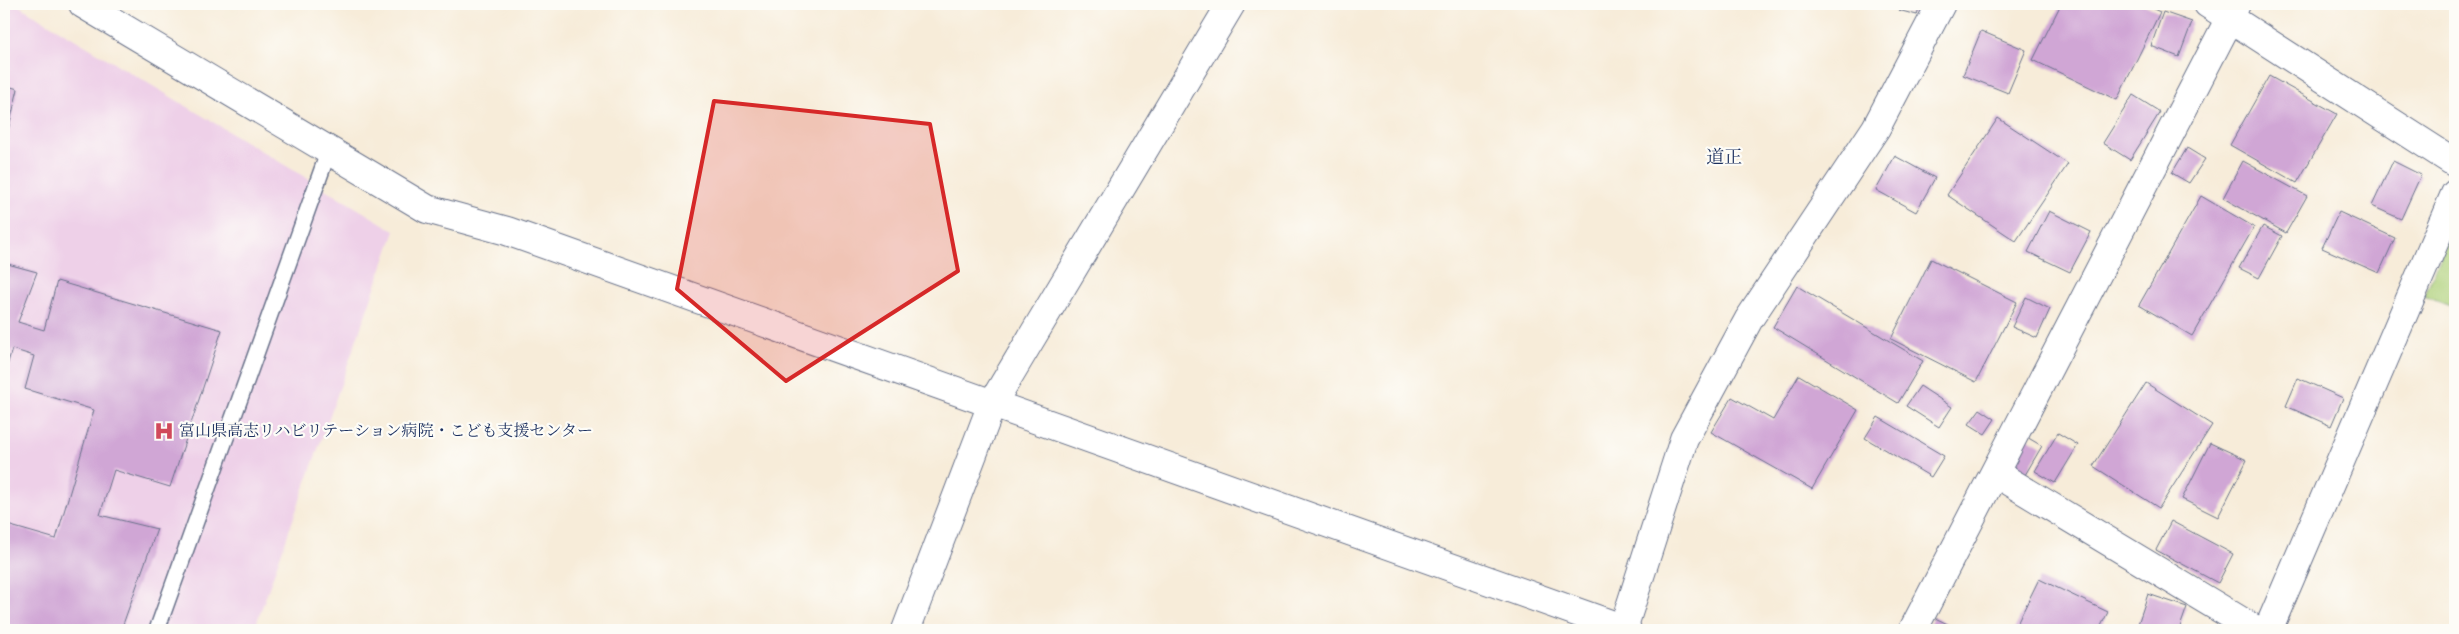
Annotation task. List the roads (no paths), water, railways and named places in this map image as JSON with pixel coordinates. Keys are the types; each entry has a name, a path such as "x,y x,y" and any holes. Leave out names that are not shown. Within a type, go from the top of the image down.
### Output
{"street":[{"path":"83,4 427,209 507,230 1625,630 1684,439 1749,319 1876,128 1942,4"},
{"path":"906,630 992,404 1231,4"},
{"path":"1913,630 1995,473 2225,8 2455,163"},
{"path":"2268,630 2455,194"},
{"path":"1995,473 2256,630"}],"lane":[{"path":"157,630 329,150"}],"place":[{"name":"富山県高志リハビリテーション病院・こども支援センター","path":"164,431"}],"district":[{"name":"道正","path":"1724,157"}]}
